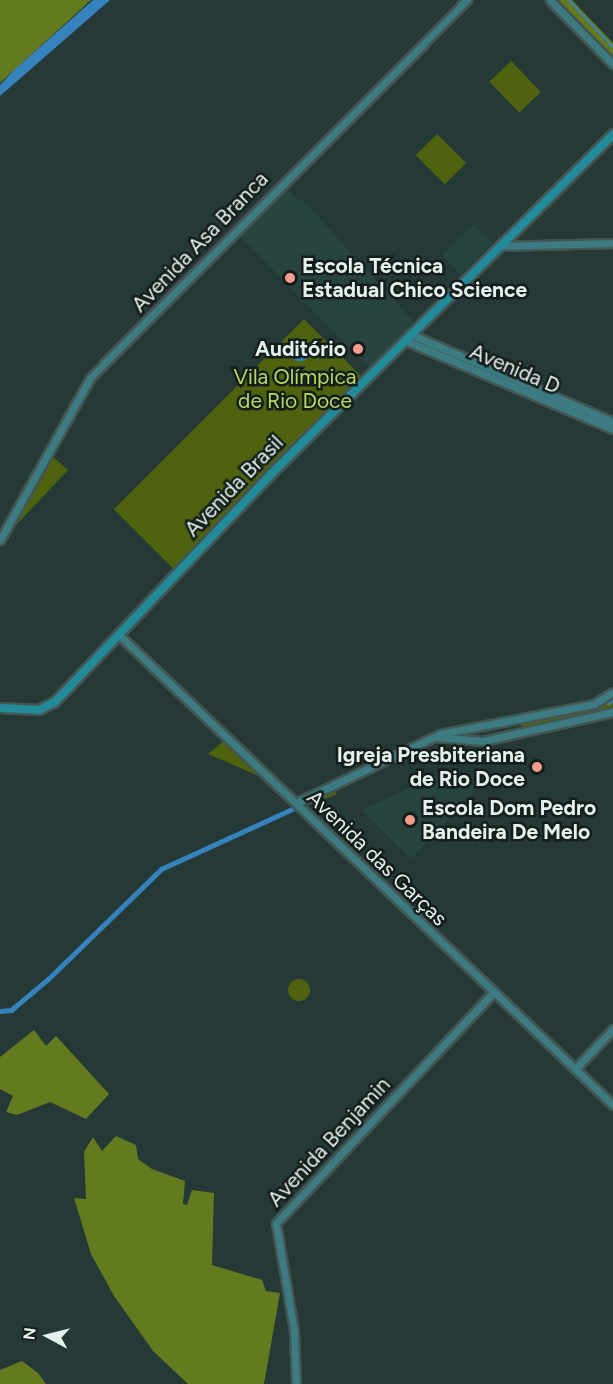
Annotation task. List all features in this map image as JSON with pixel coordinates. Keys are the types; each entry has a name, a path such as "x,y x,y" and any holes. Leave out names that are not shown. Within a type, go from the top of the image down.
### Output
{"main road":[{"name":"Avenida Brasil","path":"0,708 45,708 407,337 613,134"}],"street":[{"name":"Avenida Asa Branca","path":"0,540 90,378 467,0"},
{"path":"550,0 613,64"},
{"path":"515,229 520,246"},
{"path":"498,246 613,243"},
{"name":"Avenida D","path":"407,337 591,416 613,429"},
{"name":"Avenida D","path":"591,416 613,422"},
{"name":"Avenida das Garças","path":"118,634 613,1105"},
{"path":"450,739 491,726 594,704 613,692"},
{"path":"434,736 450,739 493,739 613,712"},
{"path":"491,726 498,731 493,739"},
{"path":"296,803 434,736 468,732"},
{"name":"Avenida Benjamin","path":"296,1384 294,1331 276,1223 494,992"},
{"path":"575,1069 613,1029"}],"shaded area":[{"path":"286,188 299,202 302,199 414,322 369,368 238,234"},
{"path":"473,224 492,243 461,274 442,255"},
{"name":"Escola Dom Pedro Bandeira De Melo","path":"451,769 477,789 411,859 361,810"}],"green space":[{"path":"0,0 91,0 0,83"},
{"path":"552,0 572,0 613,43 613,63"},
{"path":"511,61 541,92 519,113 489,82"},
{"path":"437,134 466,163 445,184 416,155"},
{"name":"Vila Olímpica de Rio Doce","path":"304,319 364,379 174,569 114,509"},
{"path":"46,451 68,470 1,541"},
{"path":"613,692 613,706 595,719 529,732 519,724 586,709"},
{"path":"225,740 259,773 259,776 208,754"},
{"path":"335,787 336,795 304,806 307,800"},
{"path":"299,979 307,982 310,990 307,998 299,1001 291,998 288,990 291,982"},
{"path":"34,1030 46,1046 56,1036 109,1094 86,1119 50,1102 17,1115 6,1112 13,1096 0,1089 0,1057"},
{"path":"116,1136 136,1145 138,1159 152,1169 185,1181 183,1204 187,1205 192,1190 214,1193 212,1265 262,1280 266,1291 280,1293 264,1384 188,1384 153,1351 114,1296 91,1254 74,1198 86,1199 84,1152 93,1137 102,1151"},
{"path":"22,1361 38,1373 46,1384 0,1384 0,1370"}],"water":[{"path":"93,0 110,0 0,96 0,85 14,70"},
{"path":"300,339 308,342 311,350 308,358 300,361 292,358 289,350 292,342"}],"waterway":[{"path":"569,0 613,47"},
{"path":"608,702 613,698"},
{"path":"0,1011 11,1010 48,979 161,869 292,809"}],"place":[{"name":"Escola Técnica Estadual Chico Science","path":"290,278"},
{"name":"Auditório","path":"358,349"},
{"name":"Igreja Presbiteriana de Rio Doce","path":"537,767"},
{"name":"Escola Dom Pedro Bandeira De Melo","path":"410,820"}]}
